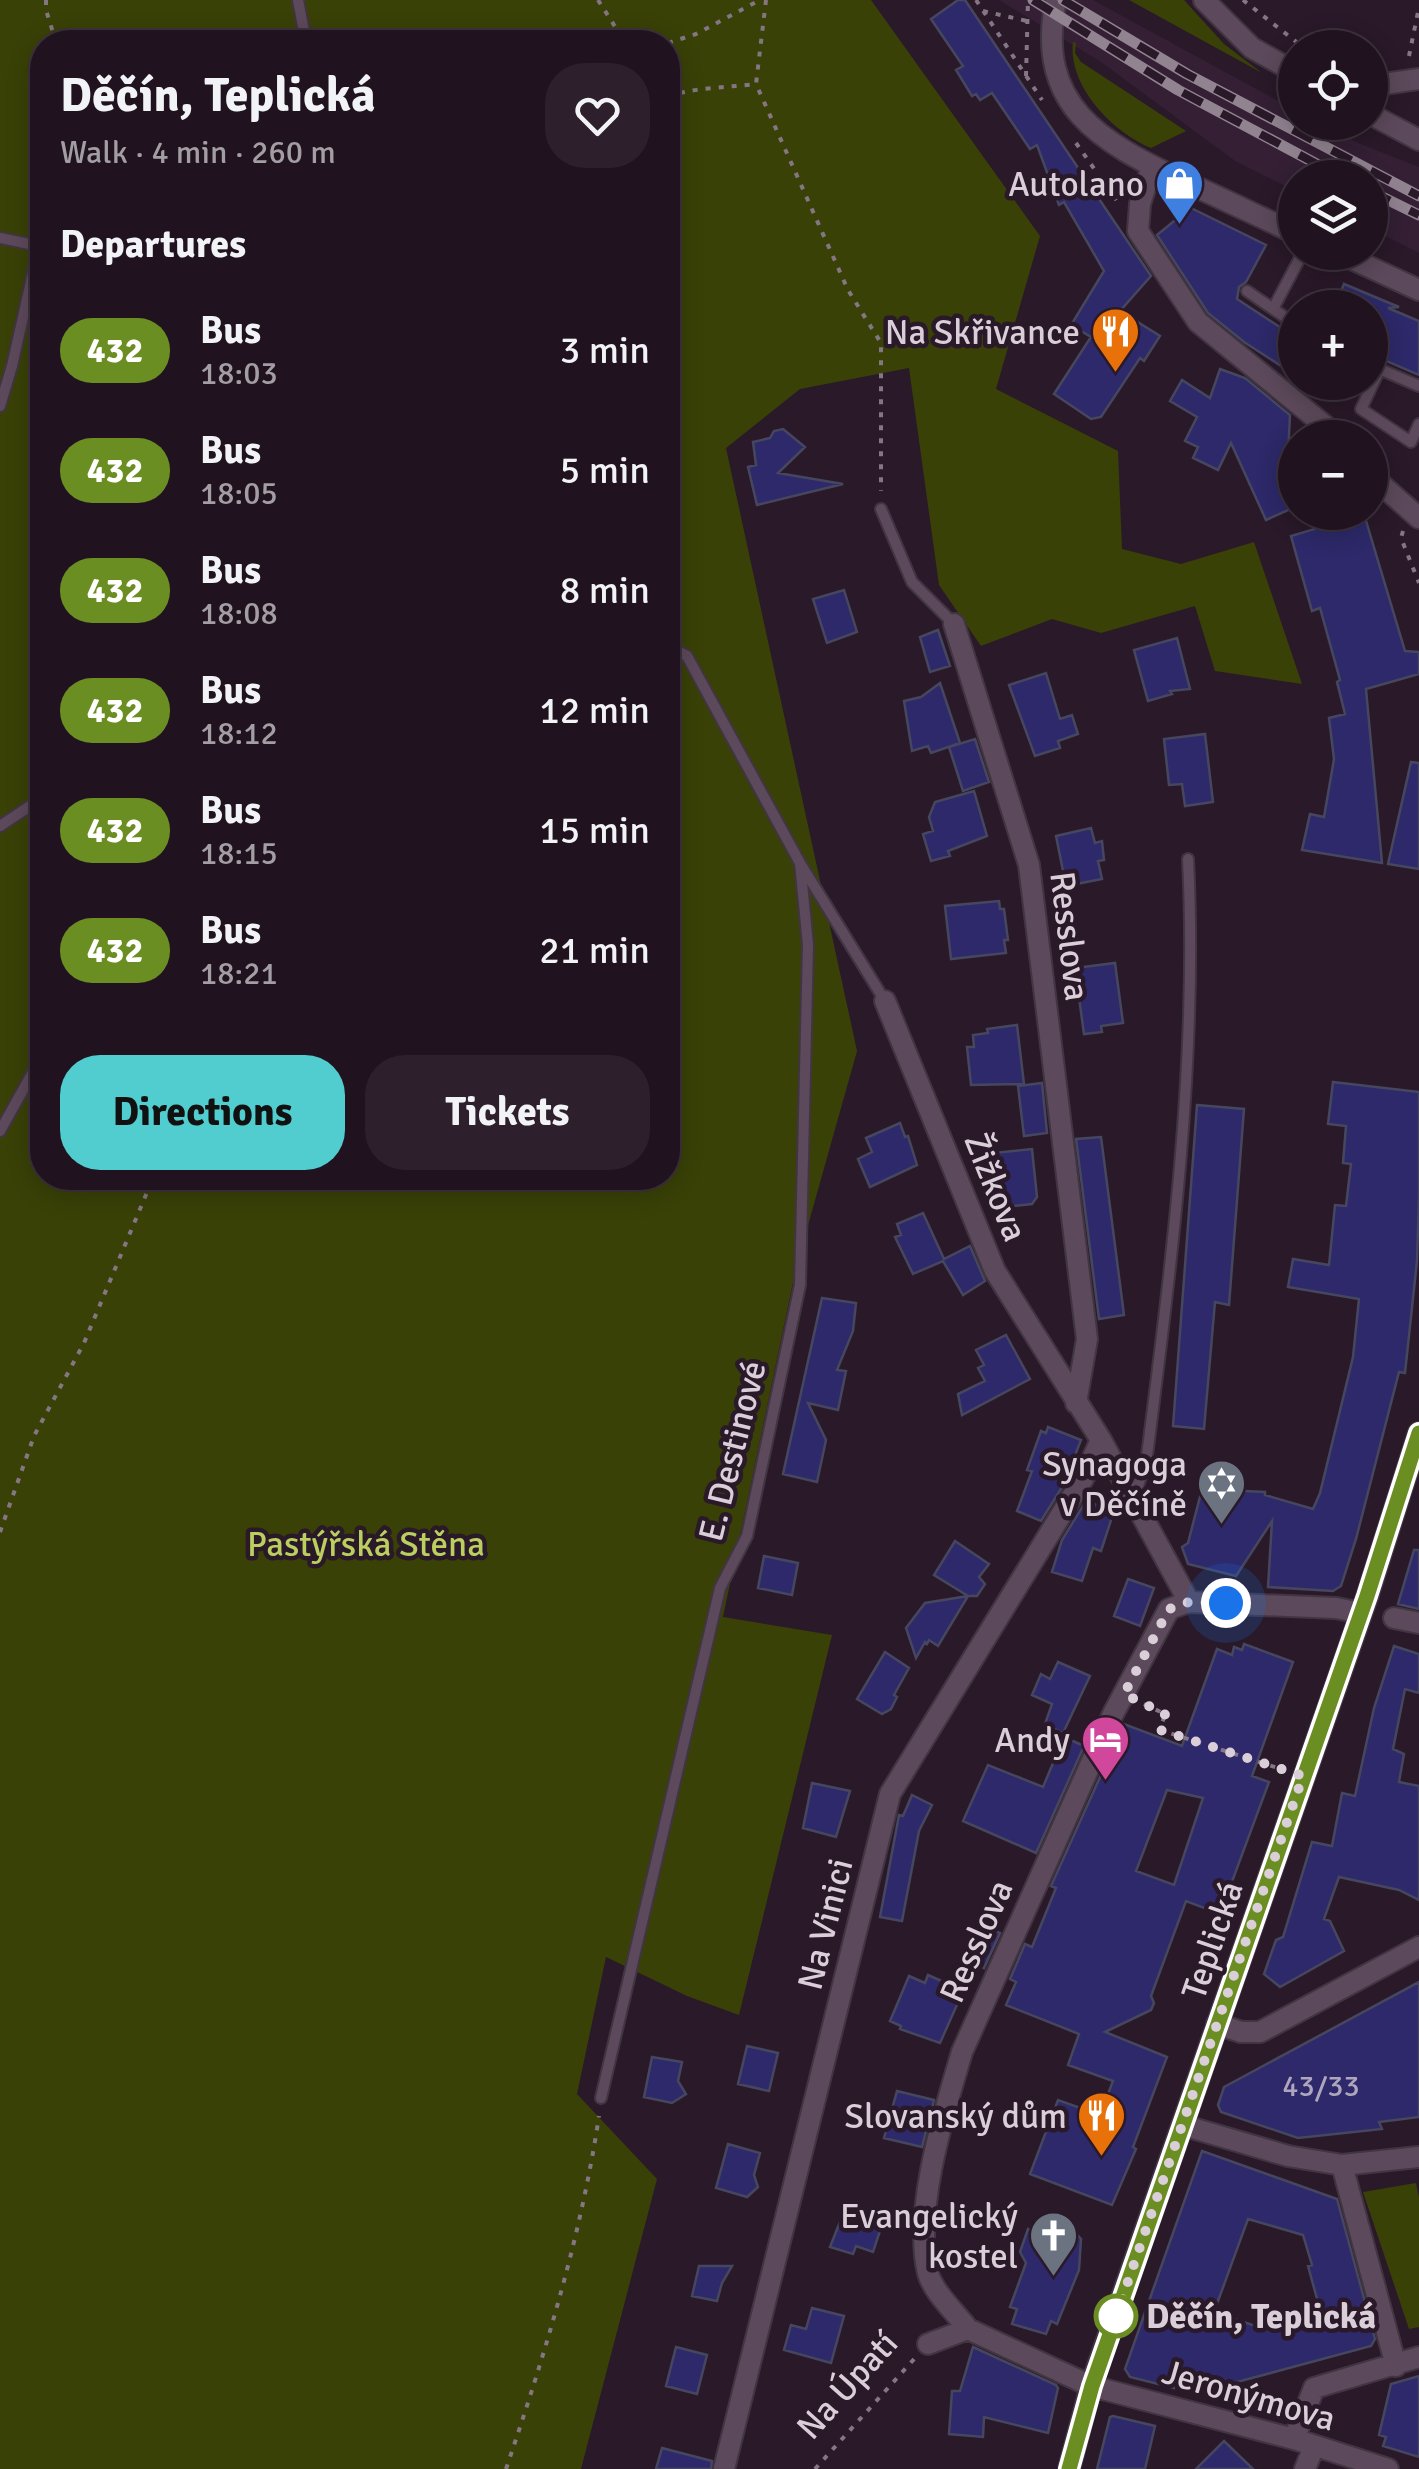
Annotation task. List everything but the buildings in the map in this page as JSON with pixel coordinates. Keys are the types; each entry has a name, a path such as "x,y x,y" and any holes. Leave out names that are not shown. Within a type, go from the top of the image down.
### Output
{"street":[{"path":"1056,0 1054,55 1072,107 1104,140 1278,225"},
{"path":"1204,0 1252,48 1278,63"},
{"path":"1388,80 1413,71"},
{"path":"1388,124 1419,140"},
{"path":"1152,166 1140,204 1138,231 1198,322 1318,420"},
{"path":"1376,270 1419,290"},
{"path":"1388,491 1414,514"},
{"name":"Resslova","path":"954,624 1029,865 1088,1339 1076,1403"},
{"name":"Žižkova","path":"885,1001 994,1271 1100,1440 1189,1602"},
{"name":"Teplická","path":"1070,2469 1092,2386 1361,1613 1419,1433"},
{"name":"Na Vinici","path":"724,2469 890,1794 1083,1480 1100,1440"},
{"path":"1189,1602 1336,1608 1361,1613"},
{"name":"Resslova","path":"968,2329 928,2276 922,2220 962,2052 1124,1694 1169,1609 1189,1602"},
{"path":"1394,1618 1419,1623"},
{"path":"1218,2024 1241,2032 1260,2032 1419,1947"},
{"path":"1182,2125 1288,2156 1342,2165 1419,2157"},
{"path":"1342,2165 1396,2366"},
{"path":"968,2329 1092,2386"},
{"name":"Na Úpatí","path":"928,2344 968,2329"},
{"path":"1305,2469 1304,2443 1314,2388 1419,2358"},
{"name":"Jeronýmova","path":"1092,2386 1388,2469"}],"lane":[{"path":"298,0 304,30"},
{"path":"0,238 30,244"},
{"path":"1273,309 1294,270"},
{"path":"0,406 30,286"},
{"path":"1246,291 1278,312"},
{"path":"1388,373 1419,386"},
{"path":"1363,400 1360,409 1410,442 1419,424"},
{"name":"Resslova","path":"881,509 912,582 954,624"},
{"name":"Žižkova","path":"680,652 687,656 800,862 885,1001"},
{"path":"0,826 30,806"},
{"path":"1134,1501 1147,1456 1178,1174 1191,977 1188,859"},
{"name":"E. Destinové","path":"601,2098 720,1588 746,1536 800,1285 808,945 800,862"},
{"path":"0,1131 30,1077"}],"path":[{"path":"46,0 53,30"},
{"path":"598,0 617,30"},
{"path":"680,39 763,0"},
{"path":"763,0 756,84 848,290 881,343 881,509"},
{"path":"976,0 1047,107"},
{"path":"1026,80 1028,0"},
{"path":"1243,0 1281,30"},
{"path":"1413,71 1418,10"},
{"path":"983,11 1027,21"},
{"path":"680,91 756,84"},
{"path":"1068,133 1138,231"},
{"path":"1414,514 1401,538 1419,583"},
{"path":"0,1532 34,1436 84,1343 148,1190"},
{"path":"1124,1694 1165,1714 1160,1730 1303,1776"},
{"path":"506,2469 589,2184 601,2098"},
{"name":"Na Úpatí","path":"815,2469 928,2344"}],"shaded area":[{"path":"999,0 1093,0 1278,101 1278,140 1352,140 1419,167 1419,253 1388,237 1388,160 1278,160 1278,182 1235,161 1101,62"}],"green space":[{"name":"Pastýřská Stěna","path":"0,0 871,0 1040,236 996,389 1118,451 1122,549 1181,564 1254,542 1302,684 1215,671 1195,606 1101,633 1052,619 981,646 939,585 909,368 800,389 726,448 857,1051 796,1268 723,1617 832,1635 739,2015 687,1996 606,1957 577,2094 657,2179 581,2469 0,2469"},
{"path":"1129,0 1184,0 1224,44 1262,73"},
{"path":"1073,42 1081,62 1186,131 1151,148 1122,131 1085,91 1073,59"},
{"path":"1416,2183 1419,2327 1409,2329 1363,2192"}],"railway":[{"path":"1033,0 1178,90 1309,160"},
{"path":"1063,0 1187,74 1419,196"},
{"path":"1388,200 1419,215"}],"bus line":[{"name":"432","path":"1069,2469 1092,2386 1367,1596 1419,1433"}],"place":[{"name":"Autolano","path":"1179,226"},
{"name":"Na Skřivance","path":"1115,374"},
{"name":"Synagoga v Děčíně","path":"1222,1526"},
{"name":"Andy","path":"1105,1782"},
{"name":"Slovanský dům","path":"1102,2158"},
{"name":"Evangelický kostel","path":"1053,2278"},
{"name":"Děčín, Teplická","path":"1116,2316"}],"route":[{"path":"1116,2316 1303,1776 1160,1730 1165,1714 1124,1694 1169,1609 1189,1602 1226,1603"}]}
